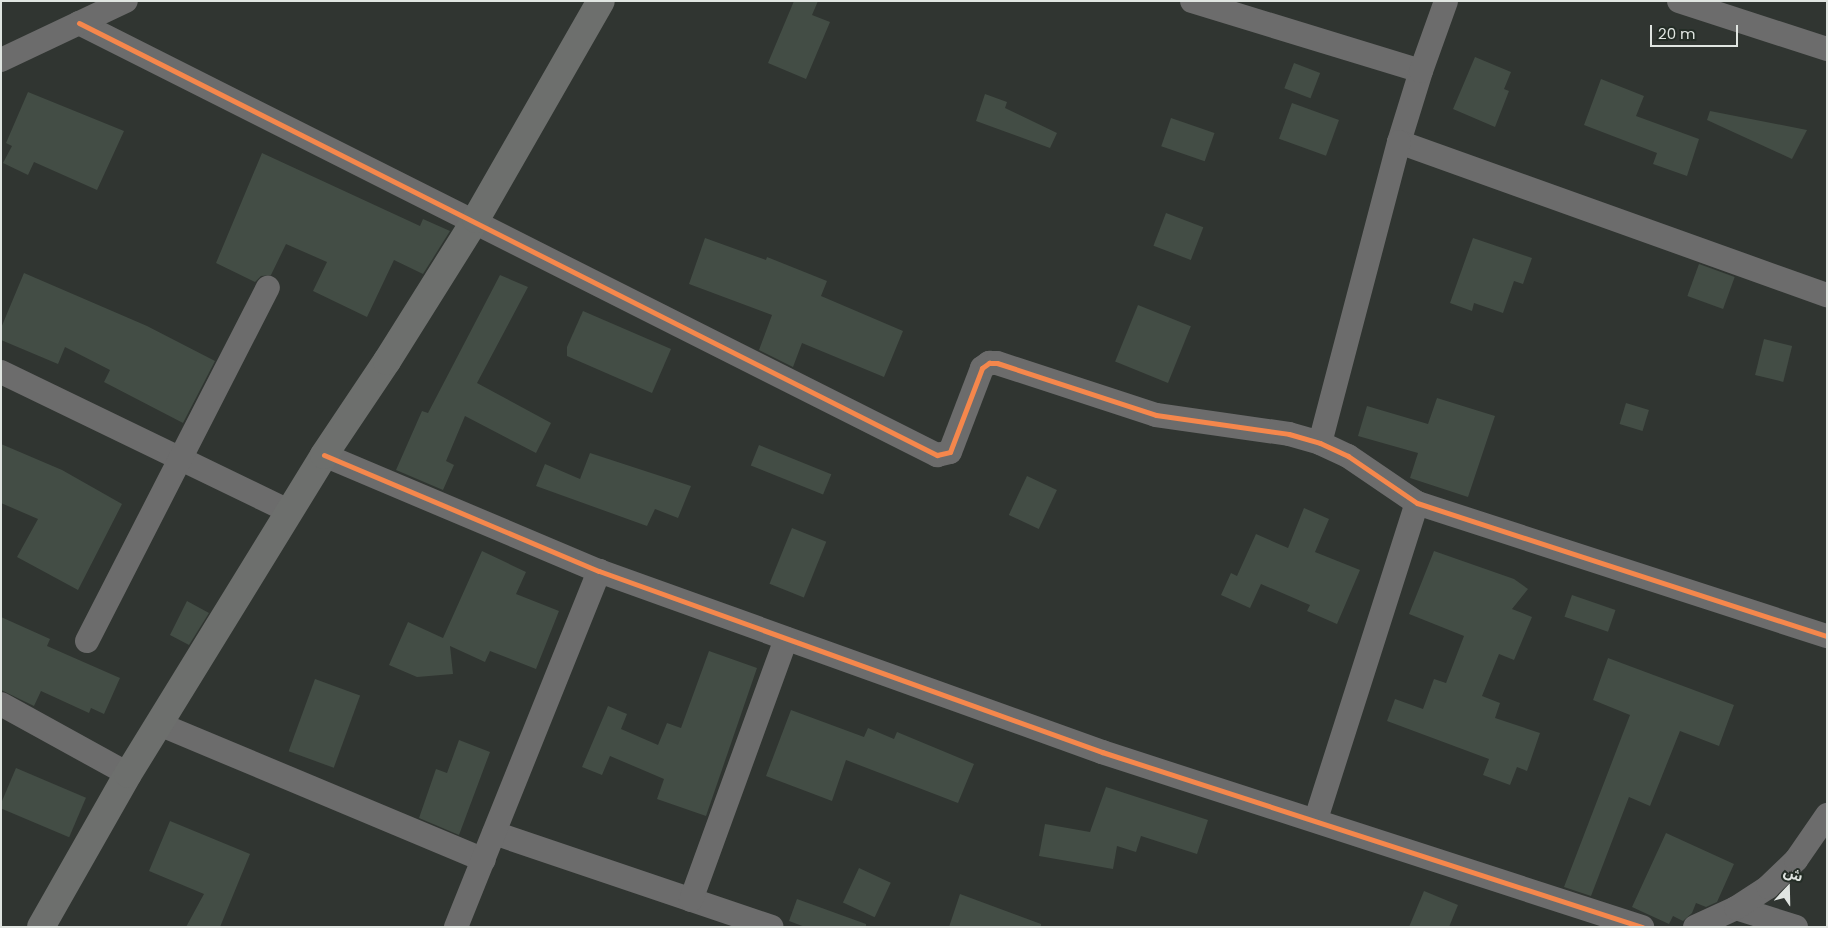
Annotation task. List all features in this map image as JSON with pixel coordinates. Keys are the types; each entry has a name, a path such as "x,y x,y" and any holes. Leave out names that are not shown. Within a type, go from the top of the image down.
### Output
{"street":[{"path":"2,59 126,1"},
{"path":"41,927 128,774 324,455 476,220 601,1"},
{"path":"1192,1 1422,71"},
{"path":"1320,443 1399,142 1446,1"},
{"path":"1679,1 1827,49"},
{"path":"79,22 476,220 695,336 937,455 950,452 982,368 988,363 1156,415 1290,434 1320,443 1348,456 1417,503 1827,636"},
{"path":"1399,142 1827,295"},
{"path":"87,641 268,288"},
{"path":"1,372 290,512"},
{"path":"324,455 599,572 786,639 1102,752 1316,819 1642,927"},
{"path":"1316,819 1417,503"},
{"path":"456,927 599,572"},
{"path":"691,900 786,639"},
{"path":"1,704 128,774"},
{"path":"159,724 484,860"},
{"path":"1696,927 1736,908 1768,887 1796,860 1827,815"},
{"path":"494,834 771,927"},
{"path":"1736,908 1796,927"}],"building":[{"path":"794,1 818,1 812,15 830,22 806,79 768,63"},
{"path":"1475,57 1511,72 1504,89 1509,91 1495,127 1453,109"},
{"path":"1294,63 1320,73 1310,98 1284,88"},
{"path":"1601,79 1644,96 1636,116 1699,139 1687,176 1653,164 1657,153 1584,125"},
{"path":"28,92 124,131 97,190 34,162 28,175 3,163 12,146 6,143"},
{"path":"985,94 1007,102 1005,108 1057,133 1050,148 976,121"},
{"path":"1292,103 1339,120 1326,156 1279,139"},
{"path":"1710,111 1807,130 1792,159 1707,120"},
{"path":"1171,118 1214,133 1205,161 1161,146"},
{"path":"262,153 420,226 423,219 450,231 423,274 394,260 367,317 313,291 327,262 286,244 271,275 261,276 255,282 216,263"},
{"path":"1166,213 1203,227 1191,260 1153,246"},
{"path":"705,238 766,260 767,257 827,281 821,296 903,331 884,377 802,343 793,367 759,350 772,315 689,284"},
{"path":"1473,238 1532,258 1523,284 1514,281 1503,313 1474,303 1472,311 1450,303"},
{"path":"1699,264 1735,277 1723,309 1687,296"},
{"path":"24,273 147,326 215,361 183,423 104,382 110,370 65,347 58,364 1,340 1,328"},
{"path":"500,275 528,287 477,383 551,423 536,453 465,416 446,461 454,465 443,490 396,470 422,411 428,413"},
{"path":"1138,305 1191,326 1168,383 1115,362"},
{"path":"583,311 671,349 652,393 567,356 567,347"},
{"path":"1764,339 1792,346 1783,382 1755,375"},
{"path":"1437,398 1495,416 1468,497 1410,478 1418,453 1358,436 1367,406 1428,424"},
{"path":"1626,403 1649,410 1643,431 1620,424"},
{"path":"1,444 62,470 122,504 78,590 17,557 38,519 1,503"},
{"path":"759,445 831,474 823,495 751,465"},
{"path":"590,453 691,486 678,518 655,509 647,526 536,486 545,464 580,479"},
{"path":"1027,476 1057,490 1039,529 1009,515"},
{"path":"1304,508 1329,519 1315,552 1360,570 1337,624 1307,611 1310,605 1261,584 1250,608 1221,595 1231,573 1237,576 1256,534 1288,548"},
{"path":"792,528 826,542 804,597 770,584"},
{"path":"482,551 526,572 516,594 559,611 536,669 490,651 485,662 450,646 453,674 417,677 389,665 408,622 443,638"},
{"path":"1434,551 1514,579 1528,589 1512,609 1532,617 1514,660 1499,654 1482,696 1500,703 1495,718 1540,733 1527,771 1517,767 1510,785 1483,775 1489,759 1387,721 1395,699 1423,709 1434,679 1446,683 1464,636 1409,614"},
{"path":"1572,595 1615,610 1608,632 1565,617"},
{"path":"187,601 209,613 189,645 170,635"},
{"path":"1,617 50,639 47,646 120,678 104,714 91,708 89,713 41,691 34,706 1,690"},
{"path":"709,651 757,668 706,816 657,799 664,779 610,756 602,775 582,767 608,706 627,714 621,729 658,745 667,723 681,728"},
{"path":"1608,658 1734,705 1719,746 1680,731 1650,806 1629,797 1591,896 1564,887 1630,715 1593,700"},
{"path":"315,679 360,695 334,768 289,751"},
{"path":"791,710 864,737 868,728 894,739 897,732 974,764 958,803 846,760 832,801 766,776"},
{"path":"459,740 490,752 459,835 419,818 436,769 447,773"},
{"path":"16,768 86,798 69,837 1,808 1,803"},
{"path":"1106,787 1208,820 1197,854 1141,836 1136,852 1117,846 1113,869 1039,856 1045,824 1090,832"},
{"path":"170,821 250,854 220,927 186,927 204,894 149,871"},
{"path":"1666,833 1734,864 1717,902 1706,907 1696,903 1692,913 1683,921 1673,916 1669,924 1632,907"},
{"path":"859,868 891,883 875,917 843,902"},
{"path":"1424,891 1458,905 1449,927 1409,927"},
{"path":"960,894 1041,924 1041,927 949,927"},
{"path":"797,899 866,924 866,927 805,927 789,921"}],"cycle path":[{"path":"79,23 937,455 950,452 982,368 989,363 997,363 1156,415 1289,434 1320,443 1348,456 1417,503 1827,636"},
{"path":"324,455 599,571 1102,752 1642,927"}]}
